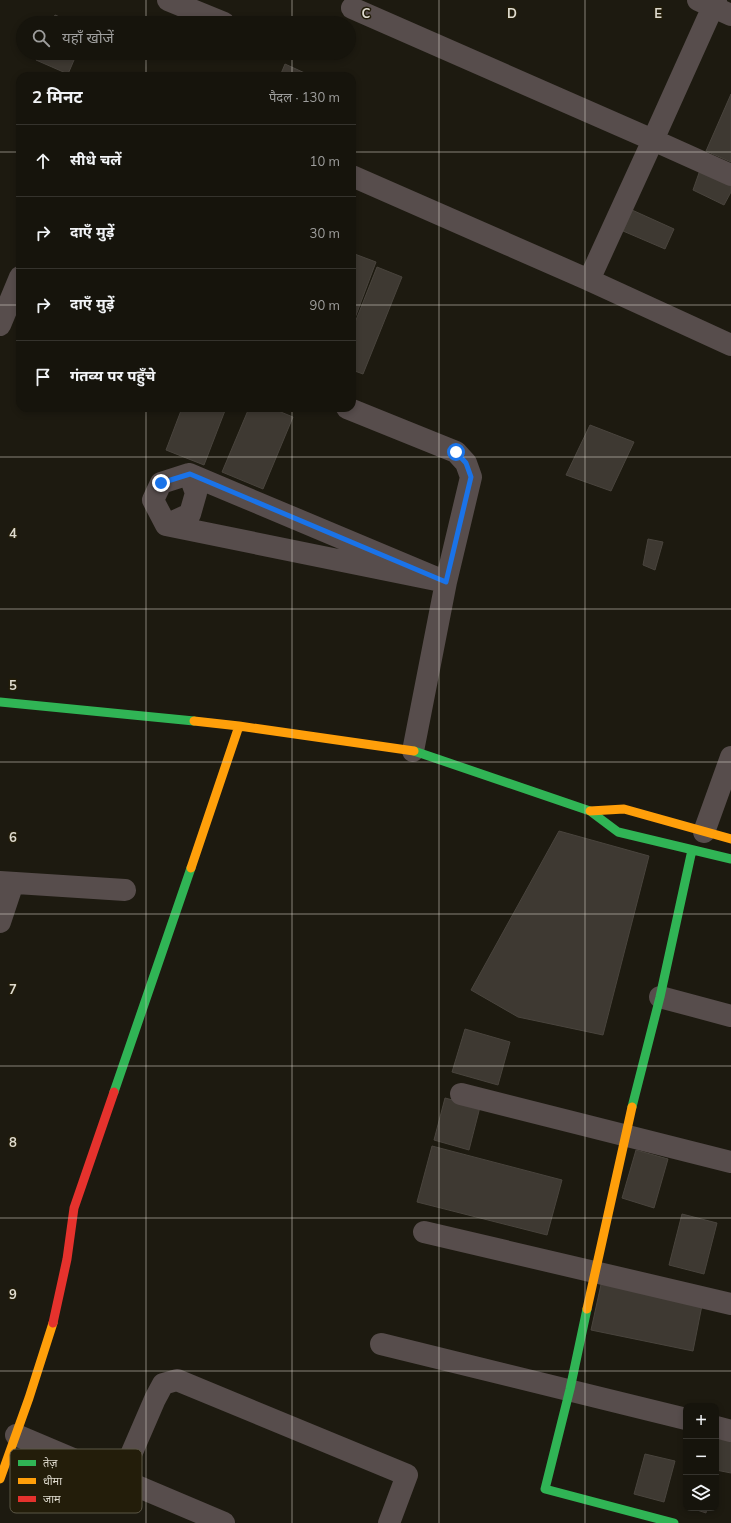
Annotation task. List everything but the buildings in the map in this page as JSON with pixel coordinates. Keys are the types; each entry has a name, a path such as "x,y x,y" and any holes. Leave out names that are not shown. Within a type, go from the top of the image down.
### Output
{"street":[{"path":"168,0 207,16"},
{"path":"589,280 714,5"},
{"path":"352,8 731,175"},
{"path":"356,178 589,280 731,345"},
{"path":"0,325 16,287"},
{"path":"356,412 456,452 466,463 471,477 446,582 413,751"},
{"path":"166,525 153,500 161,483 190,474 446,582"},
{"path":"166,525 190,514 196,493 190,474"},
{"path":"166,525 446,582"},
{"path":"0,702 239,726 413,751 590,811 618,832 698,841 731,839"},
{"path":"11,1449 53,1322 67,1260 74,1208 239,726"},
{"path":"674,1523 546,1489 570,1389 626,1135 698,841 731,757"},
{"path":"590,811 624,809 698,841 731,859"},
{"path":"0,922 6,882 125,890"},
{"path":"660,997 731,1016"},
{"path":"460,1094 731,1162"},
{"path":"424,1232 731,1304"},
{"path":"381,1344 570,1389 683,1418"},
{"path":"134,1449 163,1384 177,1380 407,1475 388,1523"},
{"path":"719,1428 731,1431"},
{"path":"16,1435 48,1449"},
{"path":"0,1479 10,1452"},
{"path":"142,1489 224,1523"}],"traffic: fast":[{"path":"0,702 194,721"},
{"path":"414,751 590,811 618,832 731,859"},
{"path":"632,1107 660,997 692,850"},
{"path":"114,1092 191,868"},
{"path":"587,1309 570,1389 545,1489 674,1523"}],"traffic: slow":[{"path":"194,721 414,751"},
{"path":"191,868 239,726"},
{"path":"590,811 624,809 731,839"},
{"path":"587,1309 632,1107"},
{"path":"11,1449 53,1323"},
{"path":"0,1479 10,1451"}],"traffic: jam":[{"path":"53,1323 67,1259 74,1208 114,1092"}],"route":[{"path":"161,483 190,474 446,582 471,477 466,463 456,452"}]}
